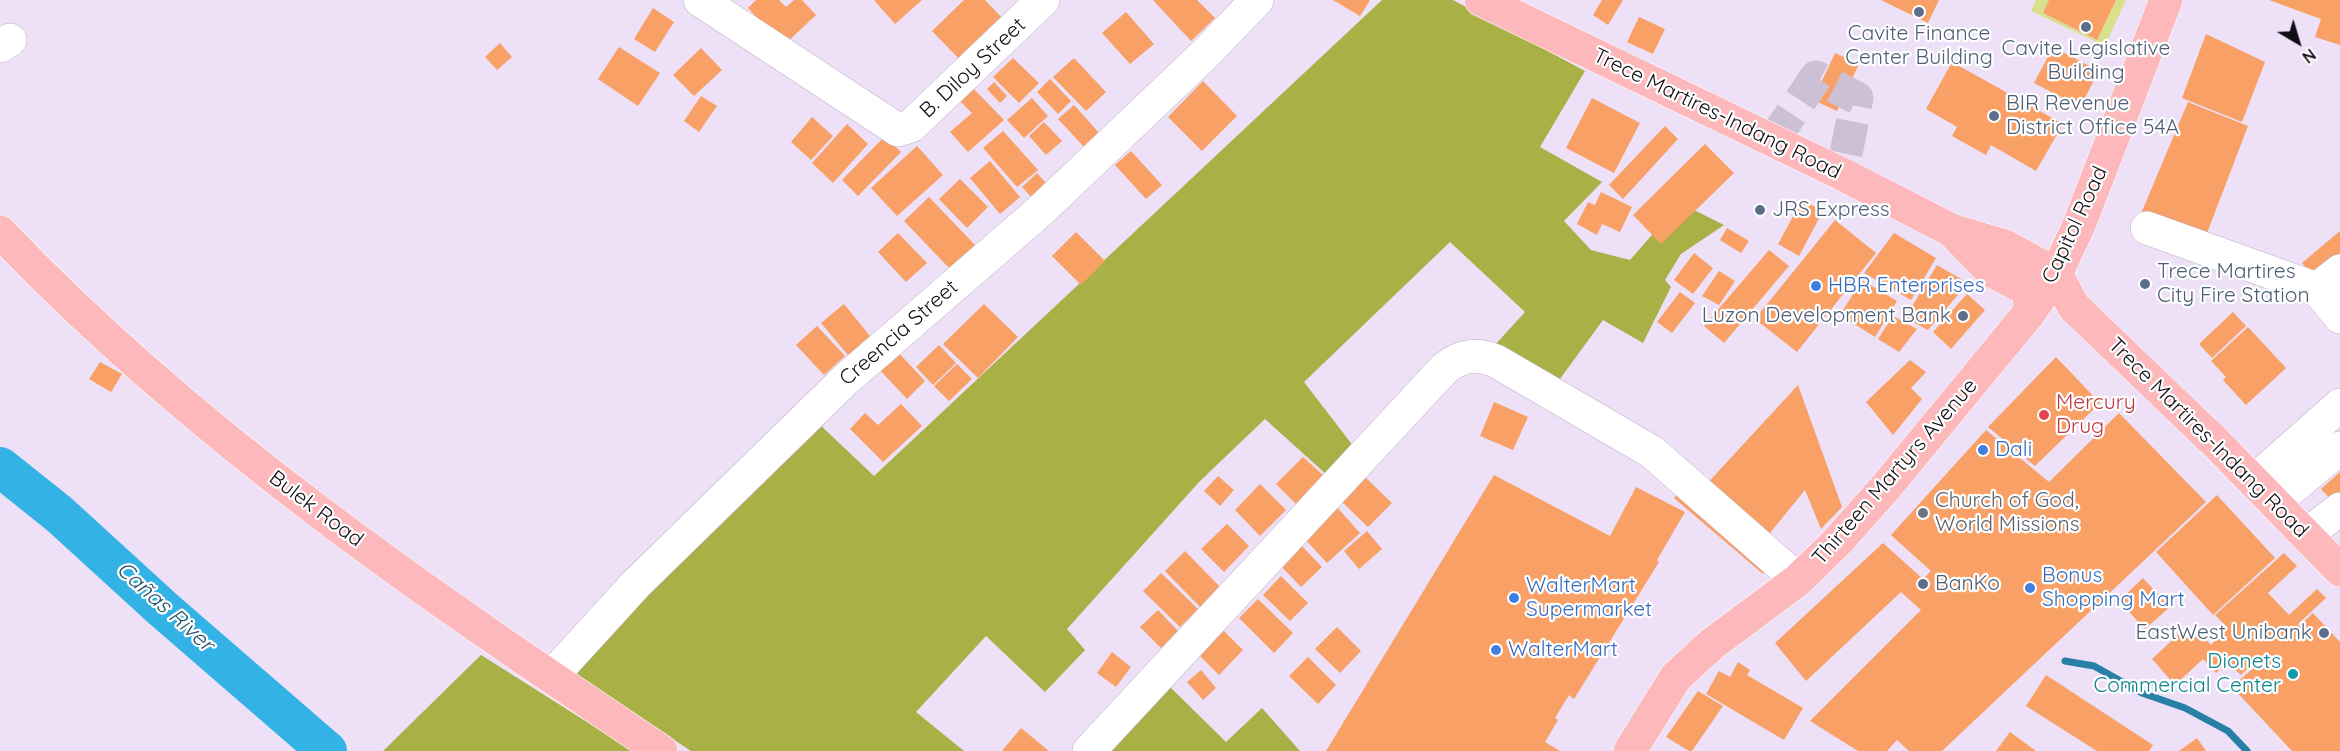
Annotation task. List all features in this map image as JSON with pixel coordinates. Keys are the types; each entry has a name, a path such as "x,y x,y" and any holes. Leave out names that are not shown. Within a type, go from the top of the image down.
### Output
{"main road":[{"name":"Capitol Road","path":"2030,312 2056,274 2082,217 2166,0"},
{"name":"Trece Martires-Indang Road","path":"1493,3 1951,230 2005,246 2056,274 2074,307 2264,492 2340,570"},
{"name":"Trece Martires-Indang Road","path":"1951,230 1990,270 2023,288 2029,295 2030,312"},
{"name":"Bulek Road","path":"0,232 96,330 250,459 370,550 661,751"},
{"path":"2030,312 2048,302 2060,302 2074,307"},
{"name":"Thirteen Martyrs Avenue","path":"1630,751 1669,686 1683,670 1719,639 1798,580 1862,516 2030,312"}],"street":[{"name":"B. Diloy Street","path":"700,0 898,130 911,126 1030,4"},
{"name":"Creencia Street","path":"551,677 644,576 845,380 1040,211 1196,62 1257,0"},
{"path":"2147,228 2329,280 2340,317"},
{"path":"1089,751 1445,368 1465,356 1475,355 1496,361 1638,442 1798,580"},
{"path":"2264,492 2340,405"},
{"path":"2264,492 2340,448"},
{"path":"2306,535 2340,509"}],"green space":[{"path":"1382,0 1453,0 1585,71 1540,147 1602,182 1564,221 1591,250 1630,260 1680,203 1724,225 1681,254 1665,280 1671,287 1643,343 1603,320 1557,383 1494,346 1525,312 1450,242 1304,382 1354,447 1327,475 1265,419 1200,481 1067,629 1085,650 1045,692 986,636 916,712 964,751 691,751 574,674 664,574 818,423 874,476"},
{"path":"2036,0 2049,0 2043,13 2096,40 2116,0 2126,0 2105,46 2031,11"},
{"path":"481,655 633,751 383,751"},
{"path":"1168,685 1226,742 1262,708 1300,751 1104,751"}],"building":[{"path":"756,0 779,0 786,7 794,0 802,0 816,15 783,46 748,8"},
{"path":"874,0 922,0 895,24"},
{"path":"964,0 985,0 1006,22 963,63 932,31"},
{"path":"1153,0 1197,0 1215,18 1191,41"},
{"path":"1333,0 1370,0 1360,16"},
{"path":"1602,0 1623,0 1608,25 1593,15"},
{"name":"Cavite Finance Center Building","path":"1881,0 1939,0 1928,23"},
{"name":"Cavite Legislative Building","path":"2049,0 2116,0 2097,40 2043,13"},
{"path":"2269,0 2340,0 2340,45 2315,37 2321,19"},
{"path":"653,8 674,22 655,52 634,39"},
{"path":"1126,12 1154,44 1130,64 1102,33"},
{"path":"1639,17 1665,29 1653,54 1627,42"},
{"path":"2206,34 2265,62 2242,122 2182,98"},
{"path":"500,43 512,57 497,70 485,57"},
{"path":"619,47 660,73 638,106 598,79"},
{"path":"2053,47 2099,71 2080,107 2034,83"},
{"path":"701,48 722,70 694,96 673,75"},
{"path":"1835,53 1859,64 1837,111 1813,100"},
{"path":"1013,58 1039,83 1019,103 993,77"},
{"path":"1074,58 1106,92 1086,111 1053,77"},
{"name":"BIR Revenue District Office 54A","path":"1952,62 2063,124 2036,171 1991,145 1986,155 1952,136 1957,127 1926,109"},
{"path":"1050,79 1071,101 1058,114 1037,92"},
{"path":"1203,81 1237,116 1202,151 1168,117"},
{"path":"994,82 1007,96 1000,103 987,89"},
{"path":"970,85 1004,120 968,152 950,132 972,113 957,98"},
{"path":"701,96 717,106 699,132 684,121"},
{"path":"1032,98 1048,116 1024,138 1007,120"},
{"path":"1592,98 1640,123 1614,173 1566,148"},
{"path":"2188,102 2248,126 2204,241 2140,216"},
{"path":"1074,105 1100,134 1085,148 1058,119"},
{"path":"812,117 833,136 811,160 791,142"},
{"path":"1044,122 1062,141 1046,155 1029,136"},
{"path":"847,124 868,144 833,183 812,163"},
{"path":"1665,126 1678,139 1623,199 1609,185"},
{"path":"1003,131 1038,170 1017,187 983,148"},
{"path":"885,136 901,152 858,196 842,180"},
{"path":"1705,144 1734,173 1661,244 1633,215"},
{"path":"917,146 943,175 897,216 871,188"},
{"path":"1131,151 1162,185 1146,199 1115,165"},
{"path":"990,161 1020,197 1000,214 970,178"},
{"path":"1037,173 1048,185 1033,199 1022,187"},
{"path":"960,179 988,207 967,228 939,199"},
{"path":"1601,192 1632,207 1620,232 1602,224 1597,235 1577,224 1588,202 1595,205"},
{"path":"929,197 975,245 950,269 904,221"},
{"path":"1802,200 1823,211 1799,256 1778,244"},
{"name":"HBR Enterprises","path":"1835,220 1876,253 1797,352 1755,319"},
{"path":"1727,228 1749,241 1741,253 1720,240"},
{"path":"2340,231 2340,253 2313,276 2302,263"},
{"path":"1076,232 1105,261 1081,285 1052,256"},
{"path":"898,233 927,263 906,282 878,252"},
{"path":"1894,233 1936,258 1911,300 1864,273"},
{"path":"1769,250 1789,266 1724,343 1704,326"},
{"path":"1694,253 1713,268 1693,294 1674,280"},
{"path":"1937,265 1968,283 1928,330 1905,318"},
{"path":"1719,271 1735,281 1719,305 1702,296"},
{"path":"1862,280 1897,301 1875,337 1840,315"},
{"path":"1680,292 1695,303 1672,333 1657,322"},
{"path":"1967,294 1985,310 1951,349 1933,332"},
{"path":"844,304 870,336 848,355 821,323"},
{"path":"984,304 1018,337 978,378 943,344"},
{"path":"2233,312 2246,326 2212,358 2199,344"},
{"path":"1893,316 1917,329 1899,352 1878,339"},
{"path":"817,326 845,356 824,375 796,345"},
{"path":"2248,327 2286,368 2246,405 2223,380 2226,377 2211,361"},
{"path":"939,345 956,363 933,385 916,367"},
{"path":"894,348 925,381 907,399 876,366"},
{"name":"Mercury Drug","path":"2056,357 2100,403 2035,466 1988,427"},
{"path":"1910,360 1926,372 1911,388 1922,399 1893,435 1866,402"},
{"path":"100,362 122,374 111,392 89,379"},
{"path":"957,364 972,379 949,401 934,386"},
{"path":"1798,385 1842,507 1821,529 1805,490 1765,539 1703,488"},
{"path":"1494,402 1528,417 1513,450 1480,436"},
{"path":"901,404 922,426 883,462 850,429 865,413 878,425"},
{"name":"Bonus Shopping Mart","path":"2119,413 2206,502 1942,751 1909,751 1897,740 1887,751 1858,751 1810,721 1921,610 1901,592 1806,681 1775,643 1883,543 1923,579 1931,571 1891,535 1986,430 2049,482"},
{"path":"1303,457 1325,477 1297,505 1276,484"},
{"path":"2340,472 2340,501 2336,505 2321,489"},
{"name":"WalterMart","path":"1494,475 1610,536 1636,487 1685,512 1657,560 1659,562 1574,699 1569,695 1555,718 1558,720 1545,742 1560,751 1326,751"},
{"path":"1218,476 1234,490 1220,506 1204,491"},
{"path":"1364,476 1392,503 1368,527 1340,500"},
{"path":"1260,484 1286,510 1260,536 1235,510"},
{"path":"1685,486 1774,561 1763,574 1674,498"},
{"path":"2217,495 2275,558 2213,615 2156,552"},
{"path":"1335,505 1360,533 1327,563 1302,536"},
{"path":"1227,524 1249,546 1224,572 1201,549"},
{"path":"1367,531 1382,549 1359,569 1344,551"},
{"path":"1298,542 1322,567 1301,587 1277,562"},
{"path":"1185,551 1222,589 1202,609 1165,571"},
{"path":"2284,553 2297,566 2268,593 2289,615 2317,589 2326,598 2298,624 2299,626 2313,613 2340,642 2340,751 2292,751 2232,687 2261,661 2258,658 2241,675 2227,662 2216,673 2203,659 2175,685 2152,659 2181,632 2186,638 2202,636 2211,645 2228,628 2215,615"},
{"path":"1161,573 1198,609 1180,627 1143,591"},
{"path":"1281,576 1308,603 1290,621 1263,595"},
{"path":"2143,578 2170,607 2145,629 2119,601"},
{"path":"1258,599 1293,633 1274,653 1239,618"},
{"path":"1158,610 1178,631 1161,648 1140,627"},
{"path":"1218,625 1243,650 1219,675 1194,650"},
{"path":"1337,627 1361,651 1340,673 1315,649"},
{"path":"1112,652 1131,667 1116,687 1097,673"},
{"path":"1308,657 1336,685 1318,704 1289,676"},
{"path":"1738,662 1750,670 1747,675 1803,708 1784,740 1706,694 1719,671 1730,677"},
{"path":"1201,670 1216,688 1203,700 1187,682"},
{"path":"2046,675 2153,745 2149,751 2097,751 2026,706"},
{"path":"1698,691 1723,706 1692,751 1689,751 1666,737"},
{"path":"1021,728 1049,751 1002,751"},
{"path":"2010,732 2036,751 1996,751"},
{"path":"2197,738 2206,751 2179,751"}],"waterway":[{"name":"Cañas River","path":"0,467 59,514 163,609 327,751"},
{"path":"2065,661 2094,666 2142,693 2185,708 2228,731 2247,751"}],"tunnel":[{"path":"1773,141 1816,77 1857,98 1842,174"}],"place":[{"name":"Cavite Finance Center Building","path":"1919,12"},
{"name":"Cavite Legislative Building","path":"2086,27"},
{"name":"BIR Revenue District Office 54A","path":"1994,116"},
{"name":"JRS Express","path":"1760,210"},
{"name":"Trece Martires City Fire Station","path":"2145,284"},
{"name":"HBR Enterprises","path":"1816,286"},
{"name":"Luzon Development Bank","path":"1963,316"},
{"name":"Mercury Drug","path":"2044,415"},
{"name":"Dali","path":"1983,450"},
{"name":"Church of God, World Missions","path":"1923,513"},
{"name":"BanKo","path":"1923,584"},
{"name":"Bonus Shopping Mart","path":"2030,588"},
{"name":"WalterMart Supermarket","path":"1514,598"},
{"name":"EastWest Unibank","path":"2324,633"},
{"name":"WalterMart","path":"1496,650"},
{"name":"Dionets Commercial Center","path":"2293,674"}]}
